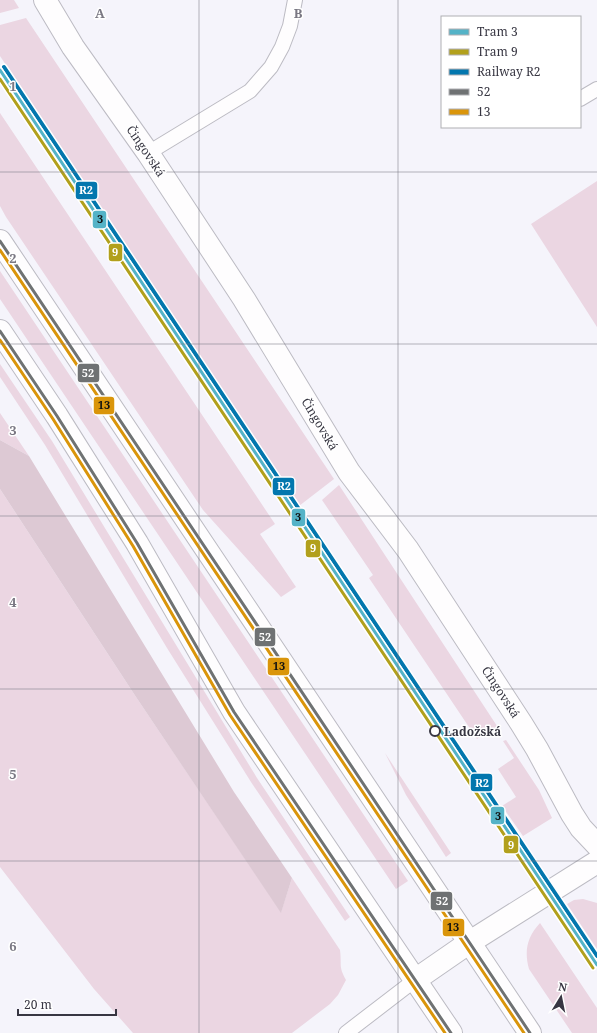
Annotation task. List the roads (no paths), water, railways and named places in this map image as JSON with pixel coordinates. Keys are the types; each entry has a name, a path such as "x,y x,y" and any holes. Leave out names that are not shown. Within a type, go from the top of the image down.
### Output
{"main road":[{"name":"Čingovská","path":"45,0 73,47 148,153 244,299 349,472 408,550 538,749 572,814 581,828 597,845"},
{"path":"0,241 530,1033"},
{"path":"0,331 57,416 138,543 234,712 451,1033"},
{"path":"415,980 470,942 597,862"}],"lane":[{"path":"148,153 250,91 271,67 282,47 290,26 295,0"},
{"path":"581,98 597,89"},
{"path":"346,1033 415,980"}],"tram line":[{"name":"3","path":"0,70 597,965"},
{"name":"9","path":"0,79 593,968"}],"rail line":[{"name":"R2","path":"4,67 597,956"}],"place":[{"name":"Ladožská","path":"435,731"}]}
